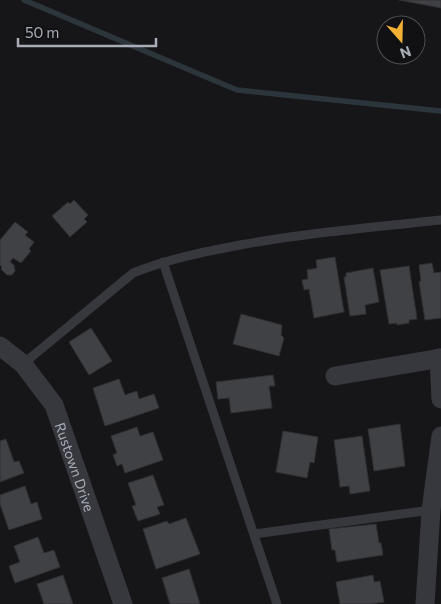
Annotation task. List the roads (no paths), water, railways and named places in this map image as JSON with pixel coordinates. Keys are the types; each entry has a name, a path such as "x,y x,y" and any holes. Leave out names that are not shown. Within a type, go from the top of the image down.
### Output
{"street":[{"name":"Rustown Drive","path":"0,346 23,364 54,405 123,604"},
{"path":"336,376 440,358 441,399"},
{"path":"425,604 431,510 441,436"}],"lane":[{"path":"23,364 133,273 163,262 203,252 282,238 441,220"},
{"path":"163,262 278,604"},
{"path":"254,534 431,510"}],"waterway":[{"path":"24,0 237,90 441,111"}]}
